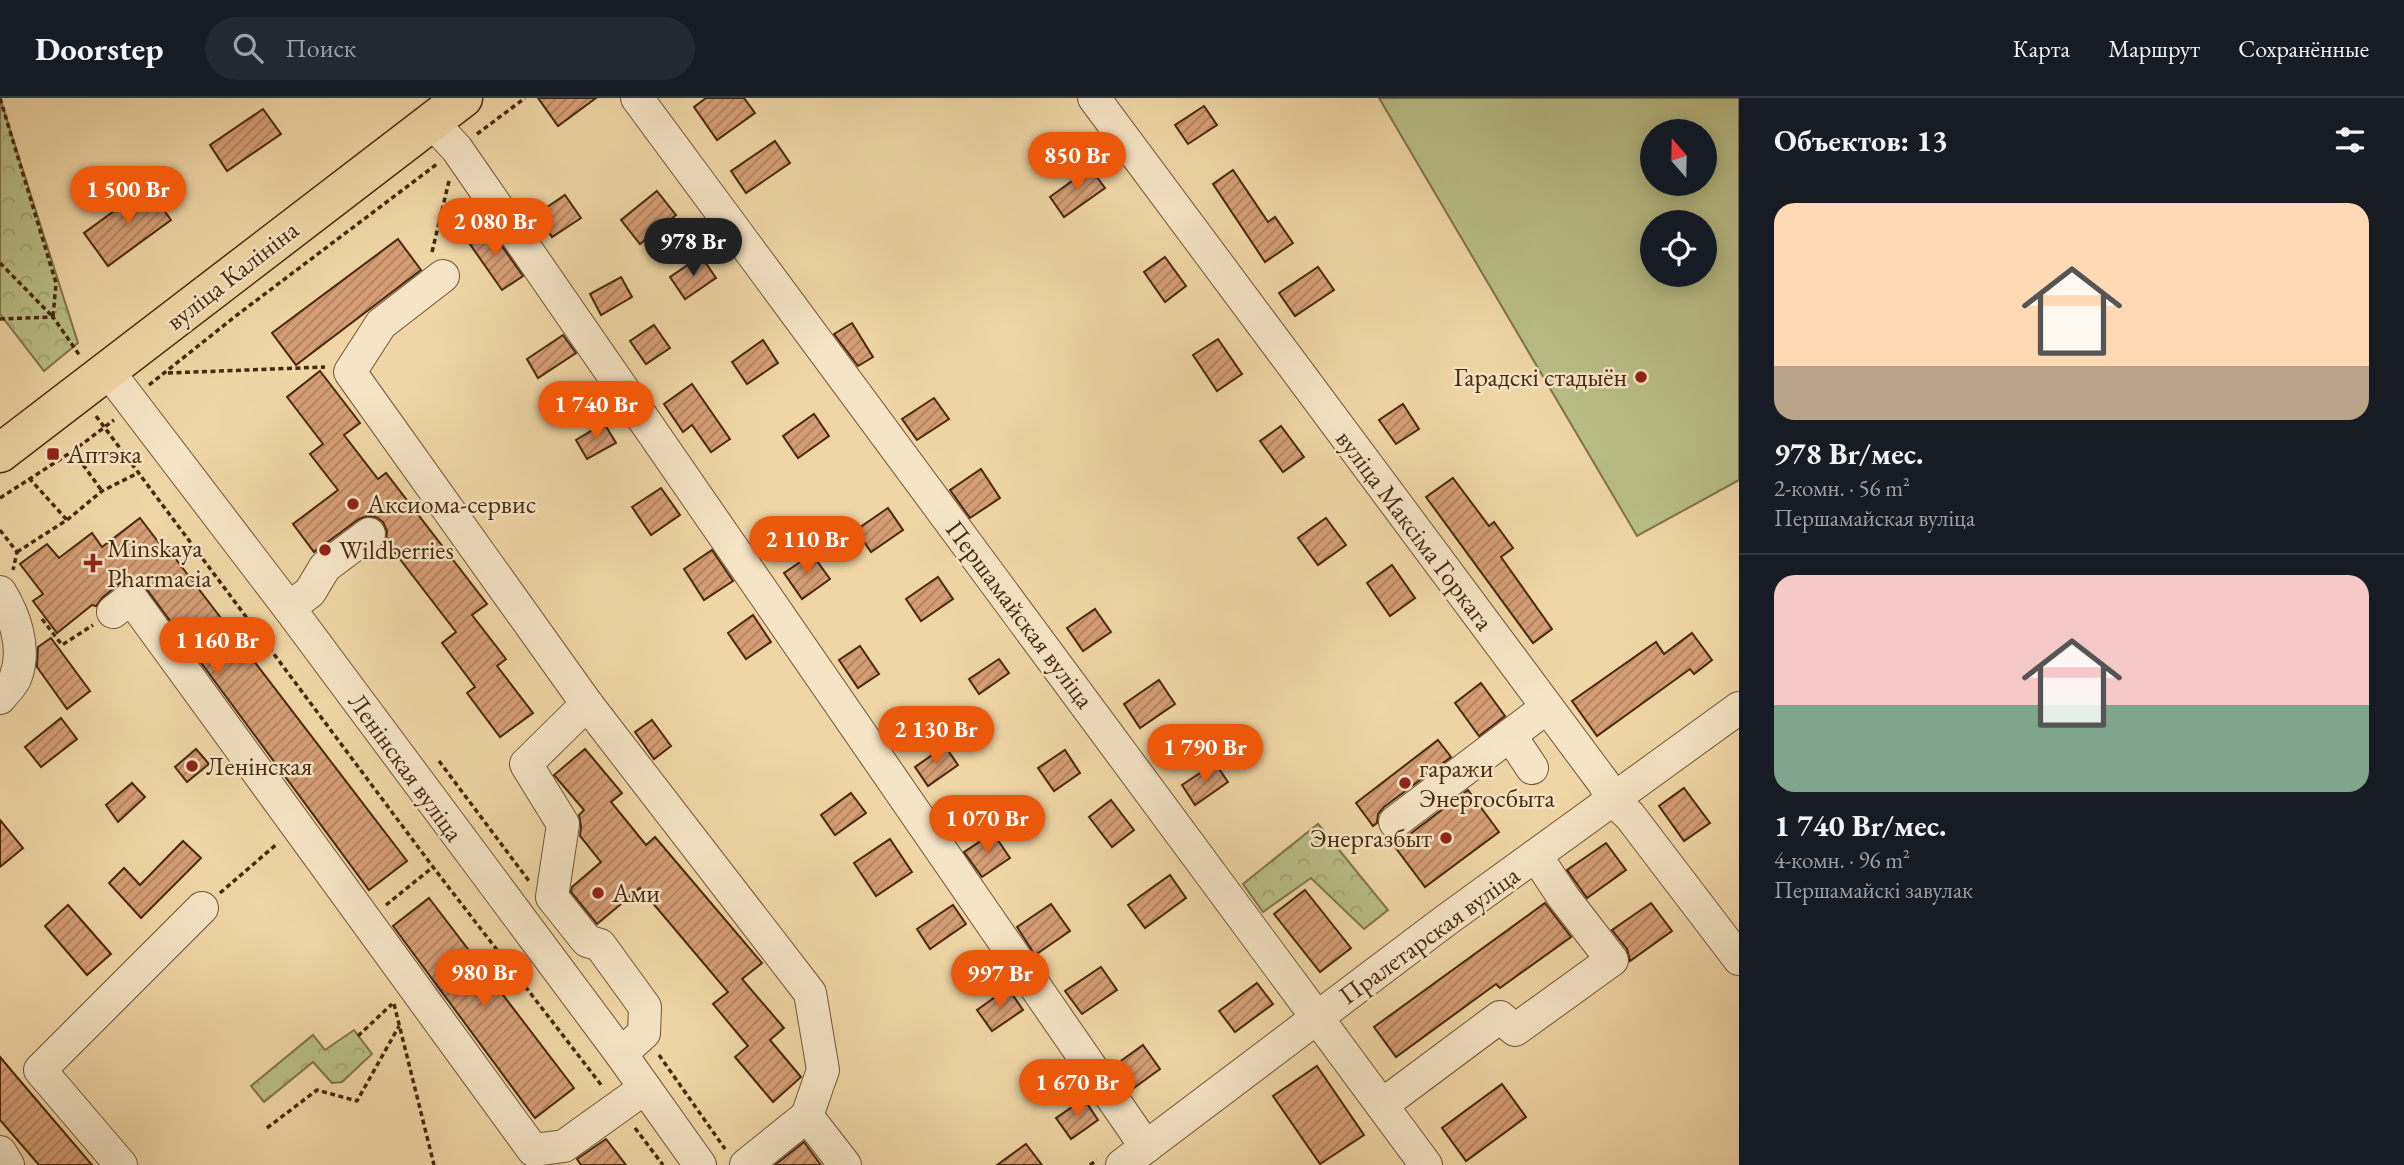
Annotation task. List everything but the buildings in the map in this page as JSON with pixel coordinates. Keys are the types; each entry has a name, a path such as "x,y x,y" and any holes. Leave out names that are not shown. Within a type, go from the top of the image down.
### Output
{"main road":[{"name":"вуліца Калініна","path":"0,453 94,364 463,98"}],"street":[{"name":"Першамайская вуліца","path":"637,98 1426,1165"},
{"name":"вуліца Максіма Горкага","path":"1094,98 1546,708 1604,782 1613,800 1630,816 1739,959"},
{"path":"431,121 457,149 1134,1156"},
{"path":"432,284 381,324 350,372 587,704 810,993 823,1070 807,1116 746,1165"},
{"name":"Ленінская вуліца","path":"94,364 133,404 289,608 621,1054 700,1165"},
{"path":"289,608 310,592 325,568 369,534"},
{"path":"0,698 16,678 20,651 6,582"},
{"path":"113,612 131,598 366,920 531,1160 564,1146 645,1088"},
{"path":"587,704 526,764 563,824 552,897 587,941 600,944 645,1007 644,1033 621,1054"},
{"path":"1395,822 1546,708"},
{"name":"Пралетарская вуліца","path":"1134,1156 1317,1017 1739,708"},
{"path":"1510,735 1532,768"},
{"path":"1382,1105 1500,1017 1515,1030 1612,960 1564,898 1536,856"},
{"path":"121,1165 40,1070 202,908"},
{"path":"807,1116 845,1165"},
{"path":"0,1152 8,1165"}],"path":[{"path":"0,98 56,283 53,317"},
{"path":"0,498 104,428 133,404 152,382 237,315 525,98"},
{"path":"432,284 457,149"},
{"path":"0,263 94,364"},
{"path":"0,319 53,317"},
{"path":"166,373 337,367 350,372"},
{"path":"104,428 140,472 433,867 663,1165"},
{"path":"73,451 102,491"},
{"path":"6,582 17,552 67,520 102,491 140,472"},
{"path":"29,478 67,520"},
{"path":"0,530 17,552"},
{"path":"41,618 62,645 113,612"},
{"path":"202,908 299,827"},
{"path":"366,920 433,867"},
{"path":"358,1036 393,1003 434,1165"},
{"path":"267,1128 317,1090 357,1101 399,1026"}],"green space":[{"path":"0,98 78,343 44,371 0,314"},
{"name":"Гарадскі стадыён","path":"1379,98 1739,98 1739,480 1637,536"},
{"path":"1318,824 1388,910 1364,929 1311,878 1263,912 1243,884"},
{"path":"354,1030 372,1054 342,1082 332,1083 313,1062 264,1102 251,1086 313,1035 325,1050"}],"place":[{"name":"Гарадскі стадыён","path":"1641,377"},
{"name":"Аптэка","path":"53,454"},
{"name":"Аксиома-сервис","path":"353,504"},
{"name":"Wildberries","path":"325,550"},
{"name":"Minskaya Pharmacia","path":"93,563"},
{"name":"Ленінская","path":"192,766"},
{"name":"гаражи Энергосбыта","path":"1405,783"},
{"name":"Энергазбыт","path":"1446,838"},
{"name":"Ами","path":"598,893"}]}
